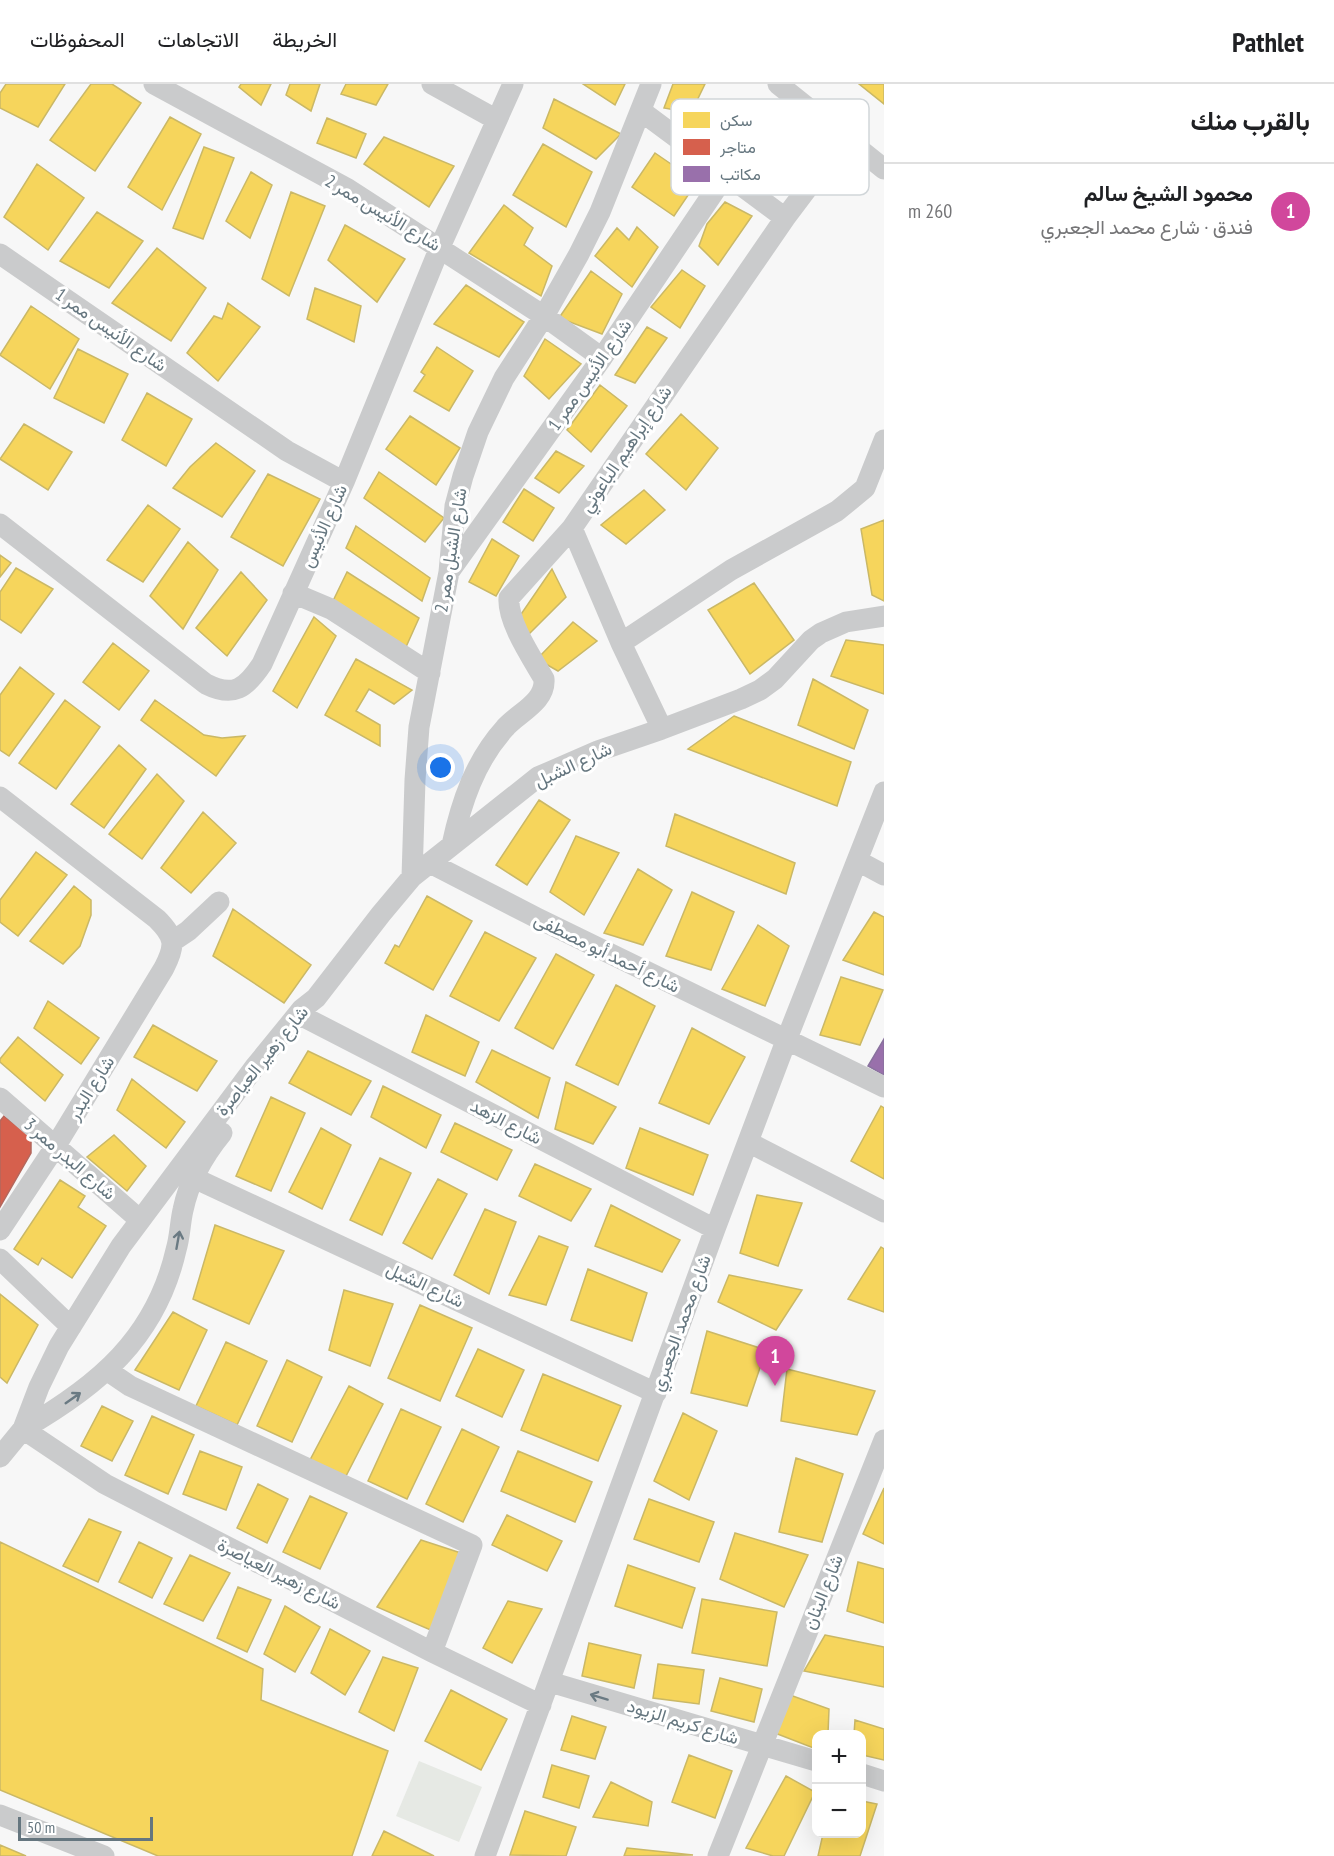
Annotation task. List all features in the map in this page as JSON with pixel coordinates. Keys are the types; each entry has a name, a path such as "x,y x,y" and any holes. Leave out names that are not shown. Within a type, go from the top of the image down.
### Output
{"street":[{"name":"شارع الأنيس ممر 2","path":"154,84 348,189 544,316 602,358"},
{"path":"432,84 497,120"},
{"name":"شارع الأنيس","path":"0,524 189,673 220,691 231,691 244,686 261,664 344,482 440,247 513,84"},
{"name":"شارع الشبل ممر 2","path":"412,877 416,756 449,572 455,506 478,432 504,378 544,316 600,212 651,84"},
{"path":"778,84 797,99"},
{"path":"641,111 671,133"},
{"path":"869,156 884,169"},
{"name":"شارع الأنيس ممر 1","path":"449,572 602,358 712,195"},
{"path":"754,195 785,218"},
{"name":"شارع إبراهيم الباعوني","path":"662,729 621,643 572,528 802,195"},
{"name":"شارع الأنيس ممر 1","path":"0,254 287,451 344,482"},
{"path":"621,643 731,570 837,511 865,488 884,440"},
{"path":"452,845 464,797 486,753 506,727 539,697 545,686 508,608 509,598 572,528"},
{"path":"293,593 331,609 430,673"},
{"name":"شارع الشبل","path":"316,998 412,877 538,777 598,751 662,729 760,690 775,679 811,640 831,627 858,619 884,616"},
{"name":"شارع محمد الجعبري","path":"485,1856 715,1229 884,792"},
{"path":"0,797 157,919 173,941 188,931 219,902"},
{"path":"858,861 884,875"},
{"name":"شارع أحمد أبو مصطفى","path":"430,863 786,1041 884,1087"},
{"name":"شارع البدر","path":"0,1230 55,1147 164,968 171,955 173,941"},
{"name":"شارع زهير العياصرة","path":"0,1457 23,1429 49,1366 103,1272 140,1220 224,1119 316,998"},
{"name":"شارع الزهد","path":"303,1017 715,1229"},
{"name":"شارع البدر ممر 3","path":"0,1098 140,1220"},
{"name":"شارع زهير العياصرة","path":"23,1429 68,1402 108,1371 139,1335 162,1294 177,1250 183,1210 194,1178 224,1119"},
{"path":"748,1142 884,1212"},
{"name":"شارع الشبل","path":"194,1178 656,1393"},
{"path":"0,1260 71,1327"},
{"path":"108,1371 130,1386 472,1545 432,1652"},
{"name":"شارع زهير العياصرة","path":"23,1429 105,1484 432,1652 542,1705"},
{"name":"شارع البنان","path":"718,1856 884,1440"},
{"name":"شارع كريم الزيود","path":"550,1682 812,1760"},
{"path":"866,1776 884,1781"},
{"path":"0,1815 66,1849 104,1856"}],"shaded area":[{"path":"419,1761 482,1787 459,1842 396,1816"}],"building: سكن":[{"path":"6,84 65,84 38,127 0,108 0,93"},
{"path":"91,84 112,84 141,103 95,171 50,140"},
{"path":"241,84 271,84 261,105 239,87"},
{"path":"290,84 320,84 311,111 286,95"},
{"path":"346,84 388,84 376,105 341,94"},
{"path":"583,84 625,84 615,105"},
{"path":"673,84 705,84 698,99 671,99 671,109 664,108"},
{"path":"859,84 884,84 884,104"},
{"path":"554,99 621,134 596,159 543,128"},
{"path":"170,117 201,134 162,210 128,187"},
{"path":"327,118 366,134 356,158 317,143"},
{"path":"384,137 454,166 429,207 364,164"},
{"path":"543,144 592,172 566,227 513,195"},
{"path":"204,147 234,158 203,239 173,228"},
{"path":"655,153 671,164 671,195 688,195 674,216 632,187"},
{"path":"37,164 84,198 48,250 4,217"},
{"path":"251,172 272,185 250,238 226,221"},
{"path":"291,192 325,206 289,296 262,279"},
{"path":"725,202 752,216 718,265 699,246 707,224"},
{"path":"504,205 533,228 524,245 552,266 541,296 469,253"},
{"path":"97,212 143,241 109,288 60,261"},
{"path":"345,225 405,259 377,302 328,260"},
{"path":"637,227 658,247 632,287 595,256 617,228 629,240"},
{"path":"157,248 206,288 171,341 112,303"},
{"path":"682,270 705,286 680,328 651,307"},
{"path":"591,271 622,294 602,334 559,318"},
{"path":"466,285 524,322 499,357 434,324"},
{"path":"315,288 361,306 354,342 307,319"},
{"path":"228,303 260,327 218,381 187,353 214,316 222,319"},
{"path":"31,306 79,339 50,389 0,355"},
{"path":"647,327 667,338 635,383 615,375"},
{"path":"545,339 581,364 549,399 524,376"},
{"path":"437,347 473,371 449,411 414,391 425,375 421,372"},
{"path":"78,349 128,374 104,423 54,398"},
{"path":"600,385 627,406 591,452 567,430"},
{"path":"147,393 192,419 166,466 122,440"},
{"path":"681,414 718,448 686,490 646,454"},
{"path":"410,416 460,448 436,485 386,449"},
{"path":"24,424 72,452 48,490 0,459"},
{"path":"216,443 255,471 222,517 173,488 190,467"},
{"path":"556,451 584,466 559,493 535,478"},
{"path":"379,472 444,518 425,542 364,498"},
{"path":"268,474 320,499 283,566 231,537"},
{"path":"524,489 554,508 533,541 503,522"},
{"path":"644,490 665,510 626,544 601,525"},
{"path":"148,505 180,529 143,582 107,560"},
{"path":"884,520 884,601 872,595 861,529"},
{"path":"356,526 430,578 422,601 346,548"},
{"path":"492,539 519,556 496,596 469,582"},
{"path":"188,542 218,570 183,629 150,596"},
{"path":"0,555 11,563 0,577"},
{"path":"16,568 53,589 21,633 0,619 0,592"},
{"path":"552,569 566,597 525,638 517,620"},
{"path":"241,572 267,600 227,656 196,628"},
{"path":"347,572 419,618 406,647 332,603"},
{"path":"754,583 794,640 750,674 708,610"},
{"path":"314,617 336,636 297,708 273,691"},
{"path":"573,622 597,641 558,671 537,659"},
{"path":"846,640 884,645 884,694 831,676"},
{"path":"113,643 149,671 119,710 83,682"},
{"path":"356,659 412,690 394,704 369,689 356,711 380,725 380,746 325,715"},
{"path":"20,667 54,694 9,756 0,750 0,695"},
{"path":"813,679 868,710 854,749 798,725"},
{"path":"65,700 100,727 56,789 19,763"},
{"path":"155,700 204,735 222,738 245,736 216,776 141,720"},
{"path":"734,716 851,762 837,806 688,749"},
{"path":"119,745 146,769 104,828 71,804"},
{"path":"157,774 184,801 142,859 109,834"},
{"path":"539,800 570,820 527,885 496,865"},
{"path":"203,812 236,843 191,893 161,868"},
{"path":"675,814 795,863 786,894 666,846"},
{"path":"576,836 619,853 584,915 550,892"},
{"path":"36,852 67,875 18,936 0,922 0,900"},
{"path":"638,869 672,890 643,945 604,933"},
{"path":"74,886 91,900 91,915 80,946 63,964 30,941"},
{"path":"692,892 734,912 711,970 666,956"},
{"path":"427,896 472,921 433,990 385,963 395,945 399,947"},
{"path":"233,909 311,965 284,1003 213,956"},
{"path":"874,912 884,917 884,975 843,960"},
{"path":"758,925 789,946 765,1006 722,989"},
{"path":"485,932 536,958 499,1021 450,996"},
{"path":"556,954 594,975 553,1049 515,1028"},
{"path":"841,977 883,990 860,1045 820,1035"},
{"path":"616,985 655,1006 618,1085 576,1065"},
{"path":"48,1001 99,1038 81,1064 34,1028"},
{"path":"426,1015 479,1042 465,1076 412,1052"},
{"path":"153,1025 217,1061 197,1091 134,1057"},
{"path":"692,1028 745,1057 709,1124 659,1103"},
{"path":"18,1037 63,1075 45,1101 0,1062"},
{"path":"492,1050 550,1078 538,1118 476,1082"},
{"path":"308,1051 371,1081 351,1115 289,1083"},
{"path":"132,1079 185,1122 166,1148 117,1110"},
{"path":"566,1082 616,1107 593,1144 555,1129"},
{"path":"383,1086 441,1115 426,1148 371,1117"},
{"path":"271,1097 305,1113 271,1191 236,1176"},
{"path":"881,1106 884,1108 884,1179 851,1161"},
{"path":"455,1123 512,1150 497,1180 441,1152"},
{"path":"321,1128 351,1145 322,1209 289,1192"},
{"path":"640,1128 708,1155 693,1195 626,1168"},
{"path":"114,1135 146,1166 127,1191 87,1157"},
{"path":"380,1158 411,1173 382,1235 350,1220"},
{"path":"535,1164 591,1189 571,1221 519,1196"},
{"path":"438,1179 467,1194 432,1259 403,1243"},
{"path":"60,1180 85,1196 78,1207 106,1226 72,1278 42,1258 38,1265 14,1249"},
{"path":"757,1195 802,1203 778,1266 740,1253"},
{"path":"611,1205 680,1240 662,1272 595,1246"},
{"path":"485,1209 516,1222 489,1294 454,1275"},
{"path":"215,1225 284,1251 249,1324 193,1299"},
{"path":"539,1236 568,1247 546,1305 509,1295"},
{"path":"881,1247 884,1249 884,1312 848,1299"},
{"path":"588,1269 647,1293 632,1341 571,1320"},
{"path":"729,1275 802,1290 776,1330 718,1302"},
{"path":"344,1290 393,1304 370,1366 329,1350"},
{"path":"0,1294 38,1325 7,1383 0,1377"},
{"path":"420,1305 472,1328 440,1401 388,1378"},
{"path":"173,1312 207,1330 179,1390 135,1370"},
{"path":"707,1331 766,1350 747,1406 691,1393"},
{"path":"226,1342 267,1361 237,1425 196,1406"},
{"path":"478,1349 524,1370 502,1417 456,1396"},
{"path":"287,1360 322,1377 292,1442 257,1426"},
{"path":"787,1369 875,1391 857,1435 781,1421"},
{"path":"543,1374 621,1406 598,1461 521,1430"},
{"path":"349,1386 383,1404 345,1478 310,1460"},
{"path":"102,1406 133,1421 112,1461 81,1446"},
{"path":"401,1409 441,1427 407,1499 368,1481"},
{"path":"683,1413 717,1431 689,1500 654,1481"},
{"path":"152,1416 194,1435 168,1494 125,1475"},
{"path":"462,1429 499,1447 463,1522 426,1504"},
{"path":"200,1451 242,1467 226,1510 183,1494"},
{"path":"518,1451 592,1482 575,1522 501,1491"},
{"path":"796,1458 843,1474 822,1542 779,1532"},
{"path":"258,1484 288,1499 267,1543 237,1528"},
{"path":"884,1488 884,1544 863,1534"},
{"path":"310,1496 347,1513 320,1569 283,1552"},
{"path":"649,1499 714,1522 699,1562 634,1539"},
{"path":"507,1515 562,1541 547,1571 492,1545"},
{"path":"89,1519 121,1532 98,1582 63,1566"},
{"path":"735,1533 808,1555 784,1607 720,1579"},
{"path":"421,1540 464,1554 433,1631 377,1607"},
{"path":"0,1542 263,1669 261,1700 388,1751 352,1856 158,1856 0,1790"},
{"path":"139,1542 172,1558 152,1598 119,1582"},
{"path":"190,1555 230,1573 203,1621 164,1604"},
{"path":"858,1562 884,1569 884,1623 847,1611"},
{"path":"628,1565 695,1588 682,1628 615,1606"},
{"path":"238,1587 271,1600 247,1652 217,1638"},
{"path":"702,1599 777,1612 767,1666 692,1653"},
{"path":"508,1601 542,1609 512,1663 483,1648"},
{"path":"285,1606 320,1627 295,1672 264,1654"},
{"path":"330,1629 370,1651 345,1695 311,1673"},
{"path":"825,1635 884,1647 884,1687 804,1671"},
{"path":"589,1643 641,1655 634,1688 582,1676"},
{"path":"383,1657 418,1668 394,1731 359,1712"},
{"path":"658,1664 704,1670 699,1704 653,1698"},
{"path":"720,1678 762,1689 754,1722 711,1711"},
{"path":"451,1690 507,1719 481,1770 425,1741"},
{"path":"790,1695 829,1709 828,1730 812,1730 812,1747 775,1733"},
{"path":"572,1716 606,1727 595,1759 561,1750"},
{"path":"855,1720 884,1729 884,1760 866,1756 866,1730 854,1730"},
{"path":"689,1755 732,1771 715,1818 672,1802"},
{"path":"552,1765 589,1776 579,1808 543,1797"},
{"path":"786,1776 812,1790 812,1798 784,1856 773,1856 746,1848"},
{"path":"611,1782 652,1802 648,1826 593,1817"},
{"path":"866,1802 877,1804 866,1838"},
{"path":"525,1811 576,1827 566,1856 510,1855"},
{"path":"384,1831 434,1856 372,1856"},
{"path":"822,1838 866,1838 860,1856 818,1856"},
{"path":"0,1845 26,1856 0,1856"},
{"path":"627,1848 693,1855 624,1856"}],"building: متاجر":[{"path":"4,1116 31,1137 31,1153 0,1207 0,1121"}],"building: مكاتب":[{"path":"884,1039 884,1075 868,1066"}],"place":[{"name":"محمود الشيخ سالم","path":"775,1386"}]}
